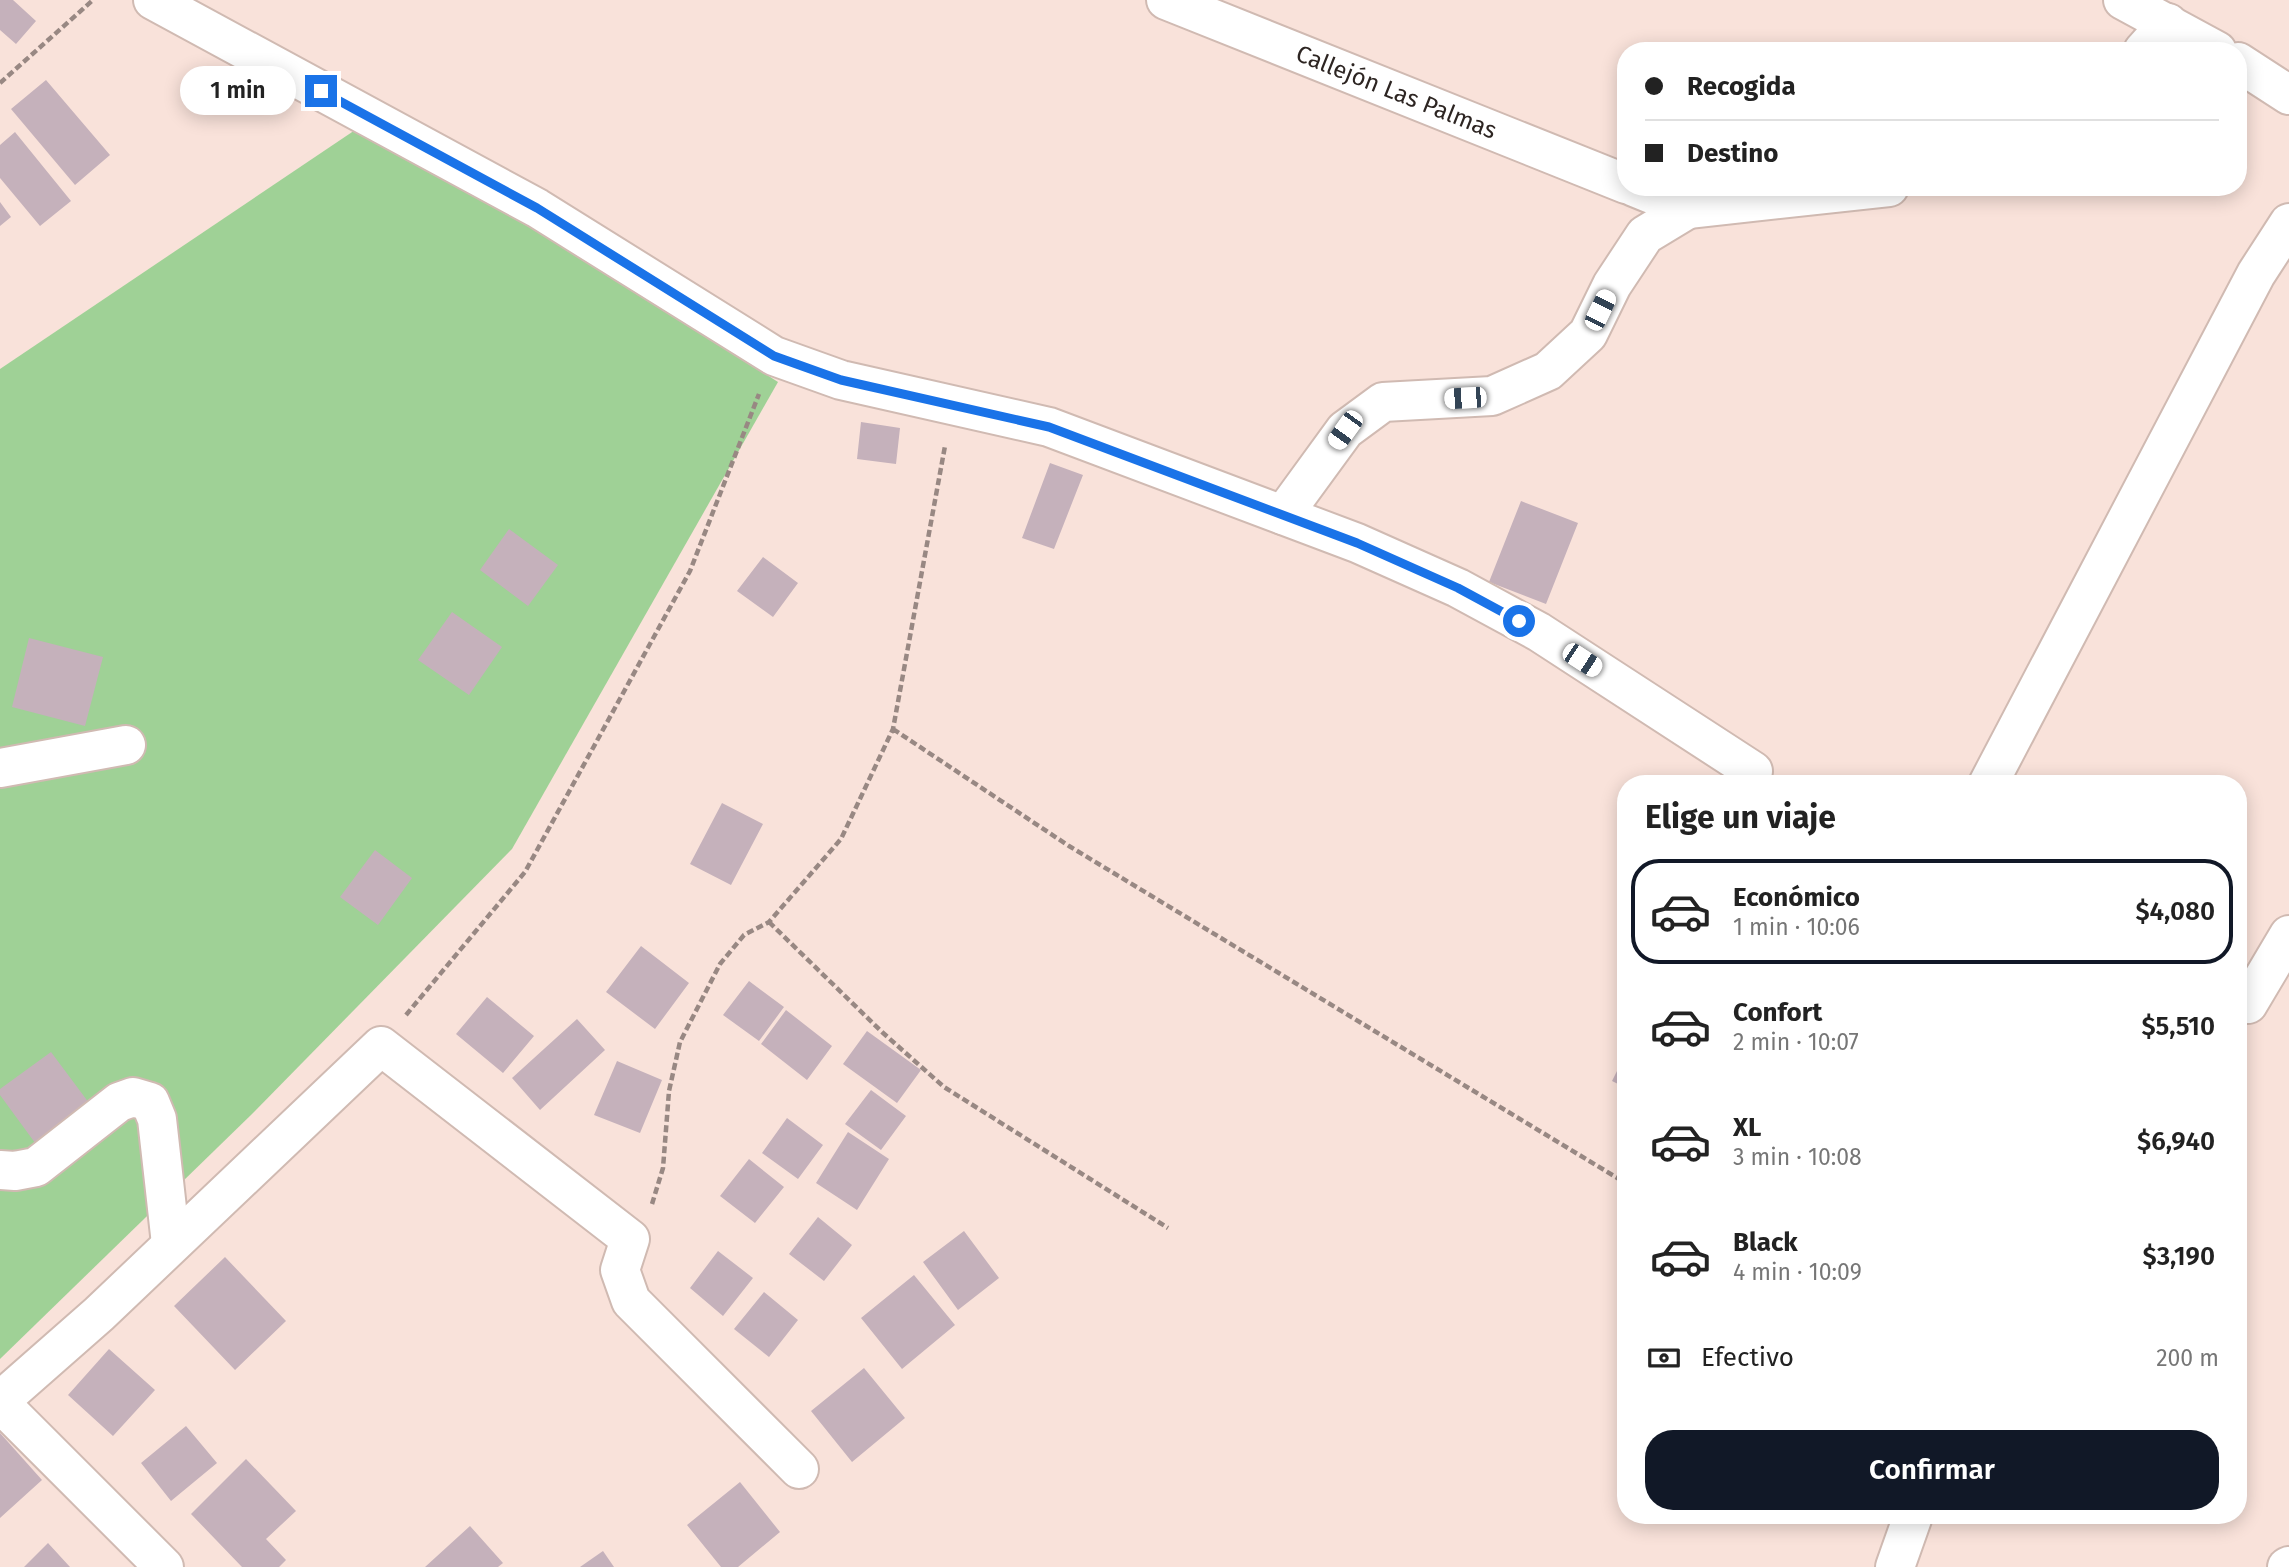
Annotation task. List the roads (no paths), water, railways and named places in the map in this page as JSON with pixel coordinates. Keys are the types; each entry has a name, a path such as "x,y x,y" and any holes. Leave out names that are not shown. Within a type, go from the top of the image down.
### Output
{"street":[{"path":"153,0 537,208 774,356 841,380 1049,427 1357,543 1458,588 1539,632 1753,771"},
{"name":"Callejón Las Palmas","path":"1166,0 1617,180"},
{"path":"2123,0 2201,42"},
{"path":"2151,42 2168,23"},
{"path":"2247,68 2289,95"},
{"path":"1656,196 1688,209"},
{"path":"1283,515 1345,430 1383,402 1492,397 1548,371 1588,334 1612,285 1645,234 1688,209 1807,196"},
{"path":"1994,775 2256,274 2289,223"},
{"path":"0,768 127,745"},
{"path":"2248,1004 2289,934"},
{"path":"164,1567 0,1402 99,1314 381,1046 630,1239 620,1269 631,1301 799,1469"},
{"path":"0,1170 15,1171 36,1167 119,1102 133,1097 150,1102 158,1119 171,1244"},
{"path":"1895,1567 1910,1524"}]}
